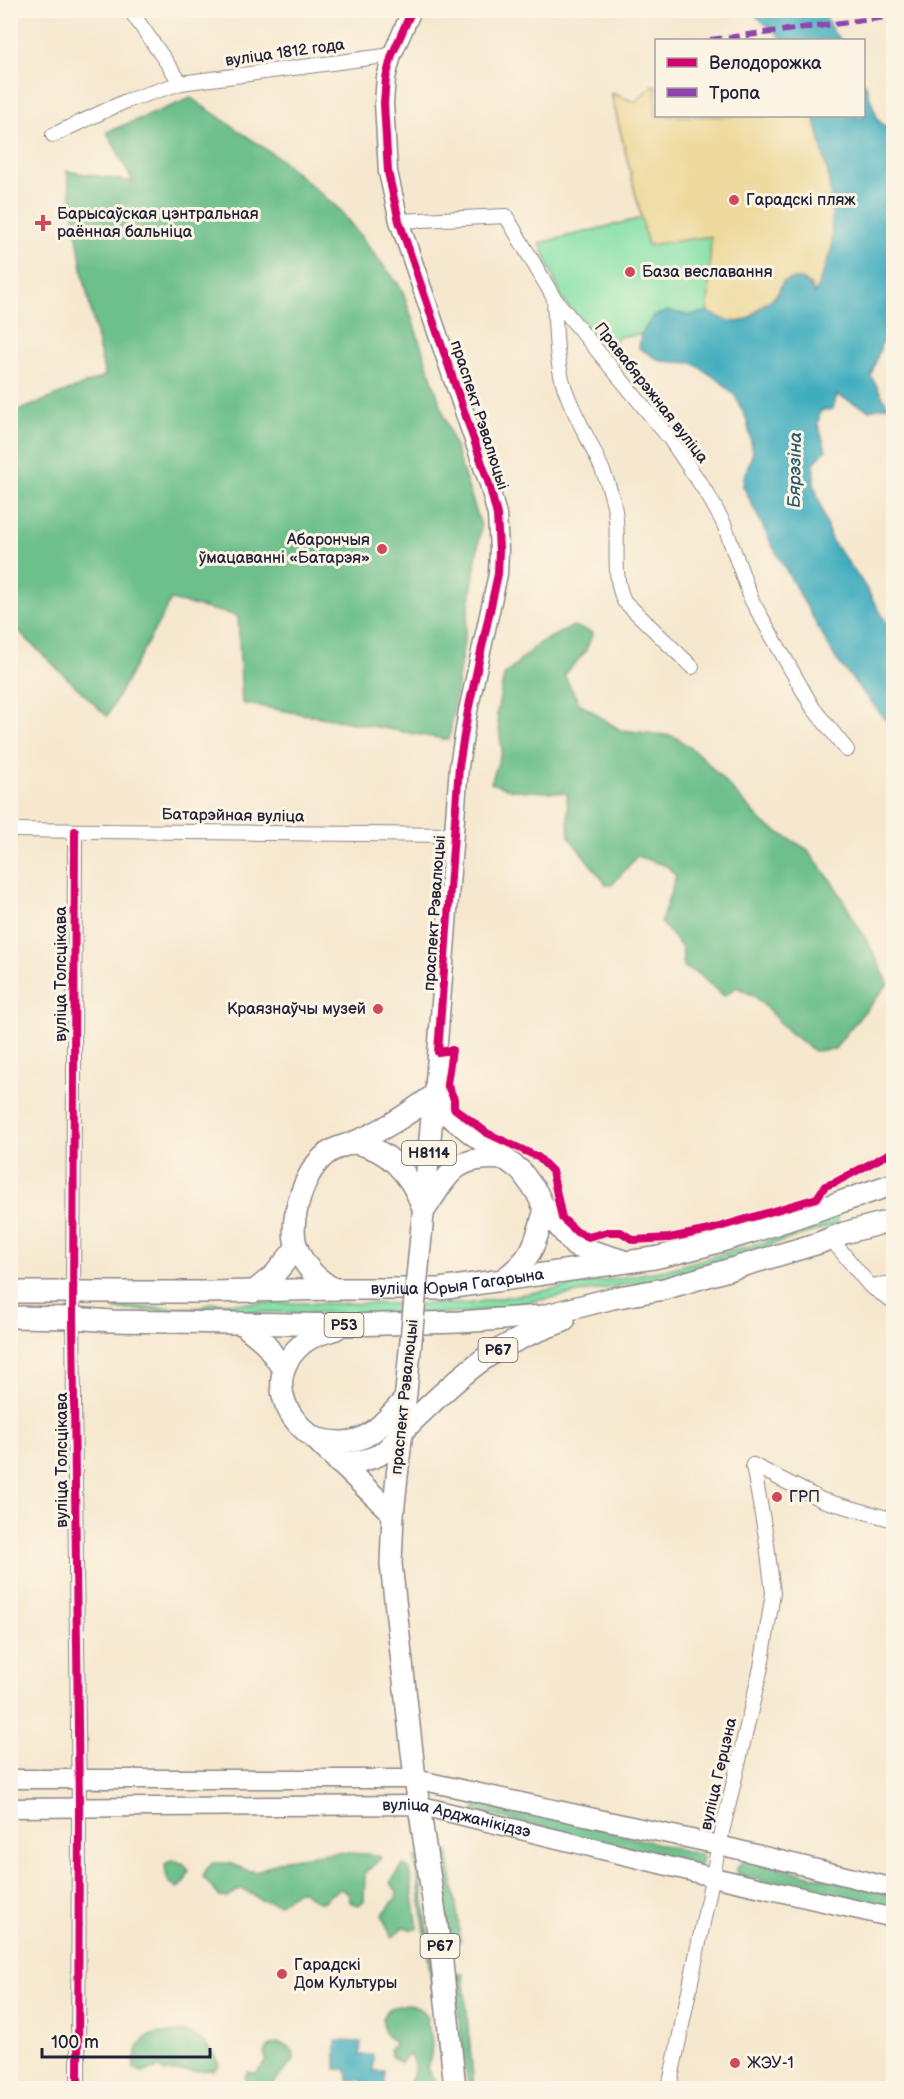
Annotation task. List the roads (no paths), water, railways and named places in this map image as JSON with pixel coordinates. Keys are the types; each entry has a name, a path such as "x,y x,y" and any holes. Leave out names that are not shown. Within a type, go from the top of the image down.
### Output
{"main road":[{"name":"праспект Рэвалюцыі","path":"412,10 392,56 386,78 384,103 388,172 399,221 463,404 497,515 499,550 498,574 468,711 459,766 434,1095 393,1514 391,1564 418,1805 441,1953 455,2088"},
{"path":"334,1289 314,1274 297,1247 295,1227 306,1181 322,1157 332,1149 354,1143 408,1115 434,1095 449,1116 521,1171 530,1181 545,1210 575,1246 627,1262"},
{"path":"354,1143 366,1145 394,1161 410,1180 424,1211"},
{"name":"Р67","path":"424,1211 454,1168 478,1158 504,1158"},
{"name":"вуліца Юрыя Гагарына","path":"10,1292 440,1289 690,1251 790,1221 894,1184"},
{"path":"503,1279 531,1254 545,1210"},
{"name":"Р53","path":"10,1317 348,1325 459,1322 543,1316 613,1298 664,1289 831,1239 844,1233 894,1220"},
{"path":"253,1292 274,1275 297,1247"},
{"name":"Р67","path":"339,1463 367,1460 391,1447 401,1433 457,1380 503,1347 613,1298"},
{"path":"242,1323 265,1343 283,1369"},
{"path":"348,1325 317,1335 302,1344 290,1356 283,1369 281,1385 284,1401 296,1422 393,1514"},
{"path":"314,1438 342,1443 361,1438 381,1425 406,1395"},
{"name":"вуліца Арджанікідзэ","path":"10,1779 415,1779 719,1845 894,1888"},
{"name":"вуліца Арджанікідзэ","path":"10,1808 418,1805 712,1877 894,1918"}],"street":[{"path":"130,10 181,83"},
{"name":"вуліца 1812 года","path":"53,135 126,101 181,83 392,56"},
{"name":"Правабярэжная вуліца","path":"399,221 506,216 554,298 670,439 708,495 724,524 752,601 813,708 847,750"},
{"path":"554,298 559,366 567,395 602,471 615,511 618,587 624,601 692,667"},
{"name":"Батарэйная вуліца","path":"10,830 454,836"},
{"name":"вуліца Толсцікава","path":"75,831 73,1318 79,1808 78,2088"},
{"path":"831,1239 870,1286 894,1302"},
{"path":"870,1286 894,1283"},
{"name":"вуліца Герцэна","path":"669,2088 712,1877 761,1667 773,1593 753,1466 822,1500 894,1520"}],"water":[{"path":"750,11 831,11 826,18 833,32 840,39 781,39"},
{"name":"Бярэзіна","path":"865,84 878,120 893,134 893,317 871,376 888,406 869,410 837,395 833,409 820,411 818,424 826,450 814,463 814,484 831,540 859,577 893,633 893,729 836,659 772,545 743,486 753,452 747,420 735,396 719,380 693,363 661,361 639,348 641,335 652,317 668,311 688,315 708,312 728,321 739,322 750,318 764,304 776,297 783,282 794,279 802,280 815,294 832,248 832,209 828,173 814,117 865,117"},
{"path":"336,2041 361,2042 360,2055 373,2055 373,2071 384,2071 384,2088 362,2088 362,2080 348,2080 347,2069 336,2069"}],"place":[{"name":"Гарадскі пляж","path":"734,200"},
{"name":"Барысаўская цэнтральная раённая бальніца","path":"43,223"},
{"name":"База веславання","path":"630,272"},
{"name":"Абарончыя ўмацаванні «Батарэя»","path":"382,549"},
{"name":"Краязнаўчы музей","path":"378,1009"},
{"name":"ГРП","path":"777,1497"},
{"name":"Гарадскі Дом Культуры","path":"282,1974"},
{"name":"ЖЭУ-1","path":"735,2063"}]}
